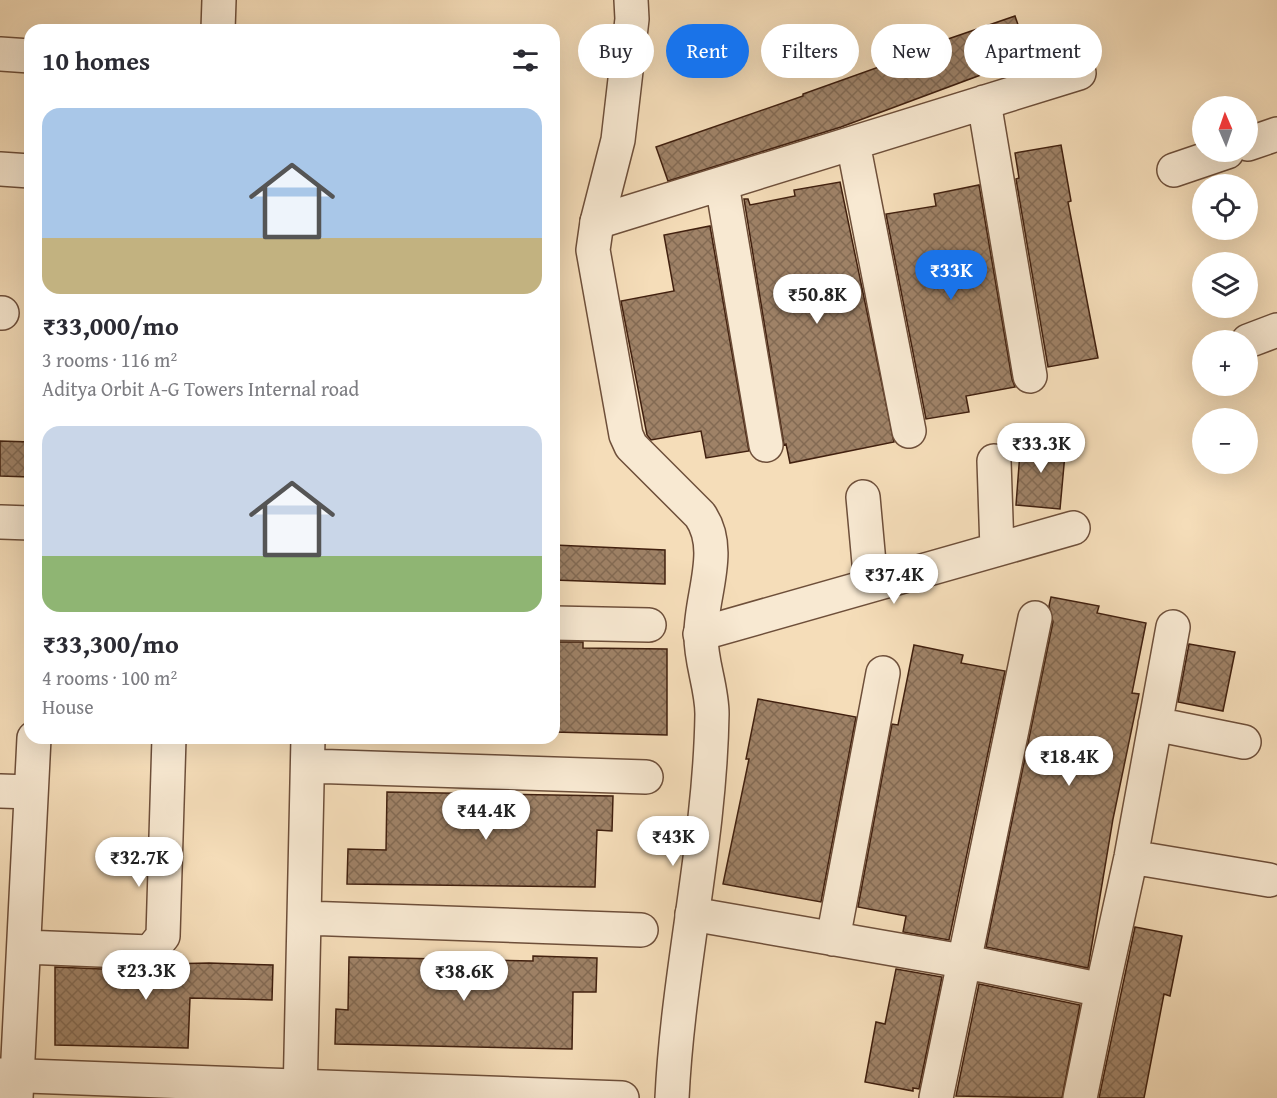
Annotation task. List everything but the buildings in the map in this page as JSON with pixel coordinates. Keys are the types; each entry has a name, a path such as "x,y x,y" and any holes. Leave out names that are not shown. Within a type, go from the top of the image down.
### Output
{"street":[{"path":"218,24 219,0"},
{"path":"631,0 632,19 618,140 597,222 593,250 626,435 638,455 700,514 707,525 712,543 700,634 712,712 703,834 674,1053 672,1098"},
{"path":"0,54 24,56"},
{"path":"597,222 1065,78"},
{"path":"984,102 1030,376"},
{"path":"1258,141 1277,134"},
{"path":"853,143 909,431"},
{"path":"1174,170 1198,162"},
{"path":"0,169 24,171"},
{"path":"722,184 766,445"},
{"path":"1258,337 1277,330"},
{"path":"994,461 997,549"},
{"path":"863,497 871,585"},
{"path":"700,634 1073,528"},
{"path":"936,1098 962,961 1035,618"},
{"path":"560,623 649,625"},
{"path":"1080,1098 1131,857 1173,627"},
{"path":"833,939 883,674"},
{"path":"1155,724 1244,742"},
{"path":"32,744 16,792 17,934 11,1083 622,1098"},
{"path":"17,934 150,952 163,936 169,744"},
{"path":"300,1091 308,752 646,777"},
{"path":"1131,857 1269,880"},
{"path":"692,914 962,961 1102,990"},
{"path":"304,918 641,930"}]}
